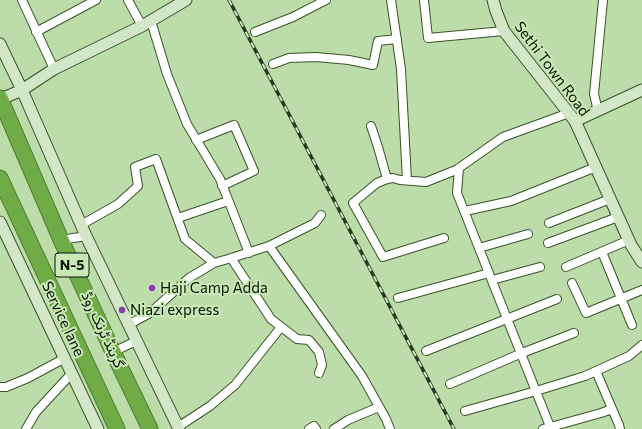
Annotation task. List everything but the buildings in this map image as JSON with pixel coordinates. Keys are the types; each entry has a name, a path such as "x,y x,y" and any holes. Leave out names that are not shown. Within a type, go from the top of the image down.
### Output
{"highway":[{"name":"گرینڈ ٹرنک روڈ","path":"0,98 61,240 150,429"},
{"name":"گرینڈ ٹرنک روڈ","path":"0,178 117,429"}],"street":[{"path":"22,0 54,69"},
{"path":"36,32 96,0"},
{"path":"128,0 147,23 187,124 220,179 249,253"},
{"path":"0,98 22,90 54,69 147,23 186,0"},
{"path":"255,32 326,0"},
{"path":"391,0 401,70 407,180"},
{"path":"424,0 428,38 504,31"},
{"name":"Sethi Town Road","path":"493,0 504,31 572,117 629,240 642,262"},
{"path":"598,111 594,94 603,0"},
{"path":"273,64 289,58 316,57 349,60 373,65 378,41 397,39"},
{"path":"0,44 22,90 86,236 178,428 210,406 235,385 281,327"},
{"path":"444,238 383,257 353,203 377,183 387,179 392,178 426,182 456,170 502,137 598,111 642,90"},
{"path":"196,140 234,125 254,171 222,186"},
{"path":"371,126 387,179"},
{"path":"81,224 123,200 138,186 135,167 156,159 186,239 214,263"},
{"path":"464,211 511,201 596,167"},
{"path":"459,168 458,194 507,319 522,353 548,428 612,409"},
{"path":"549,223 610,199"},
{"path":"178,218 228,201"},
{"path":"128,325 150,313 189,278 214,263 269,246 315,223 321,215"},
{"path":"548,243 618,217"},
{"name":"Service lane","path":"0,222 98,429"},
{"path":"479,248 528,234"},
{"path":"61,240 86,236"},
{"path":"566,267 629,240"},
{"path":"269,246 362,376 390,429"},
{"path":"602,252 632,325"},
{"path":"231,258 271,320 297,339 309,340 319,352 322,365 319,373"},
{"path":"398,298 491,276 540,267"},
{"path":"572,283 586,313 642,290"},
{"path":"426,351 557,299"},
{"path":"450,384 522,353 574,334"},
{"path":"113,352 136,341"},
{"path":"464,412 536,392 585,376 629,356 642,345"},
{"path":"0,387 6,387 28,378 64,358"},
{"path":"596,371 620,429"},
{"path":"26,429 36,412 72,373"},
{"path":"336,428 348,420 379,407"},
{"path":"309,429 314,426 316,429"}],"railway":[{"path":"229,0 454,429"}],"place":[{"name":"Haji Camp Adda","path":"152,288"},
{"name":"Niazi express","path":"122,310"}]}
